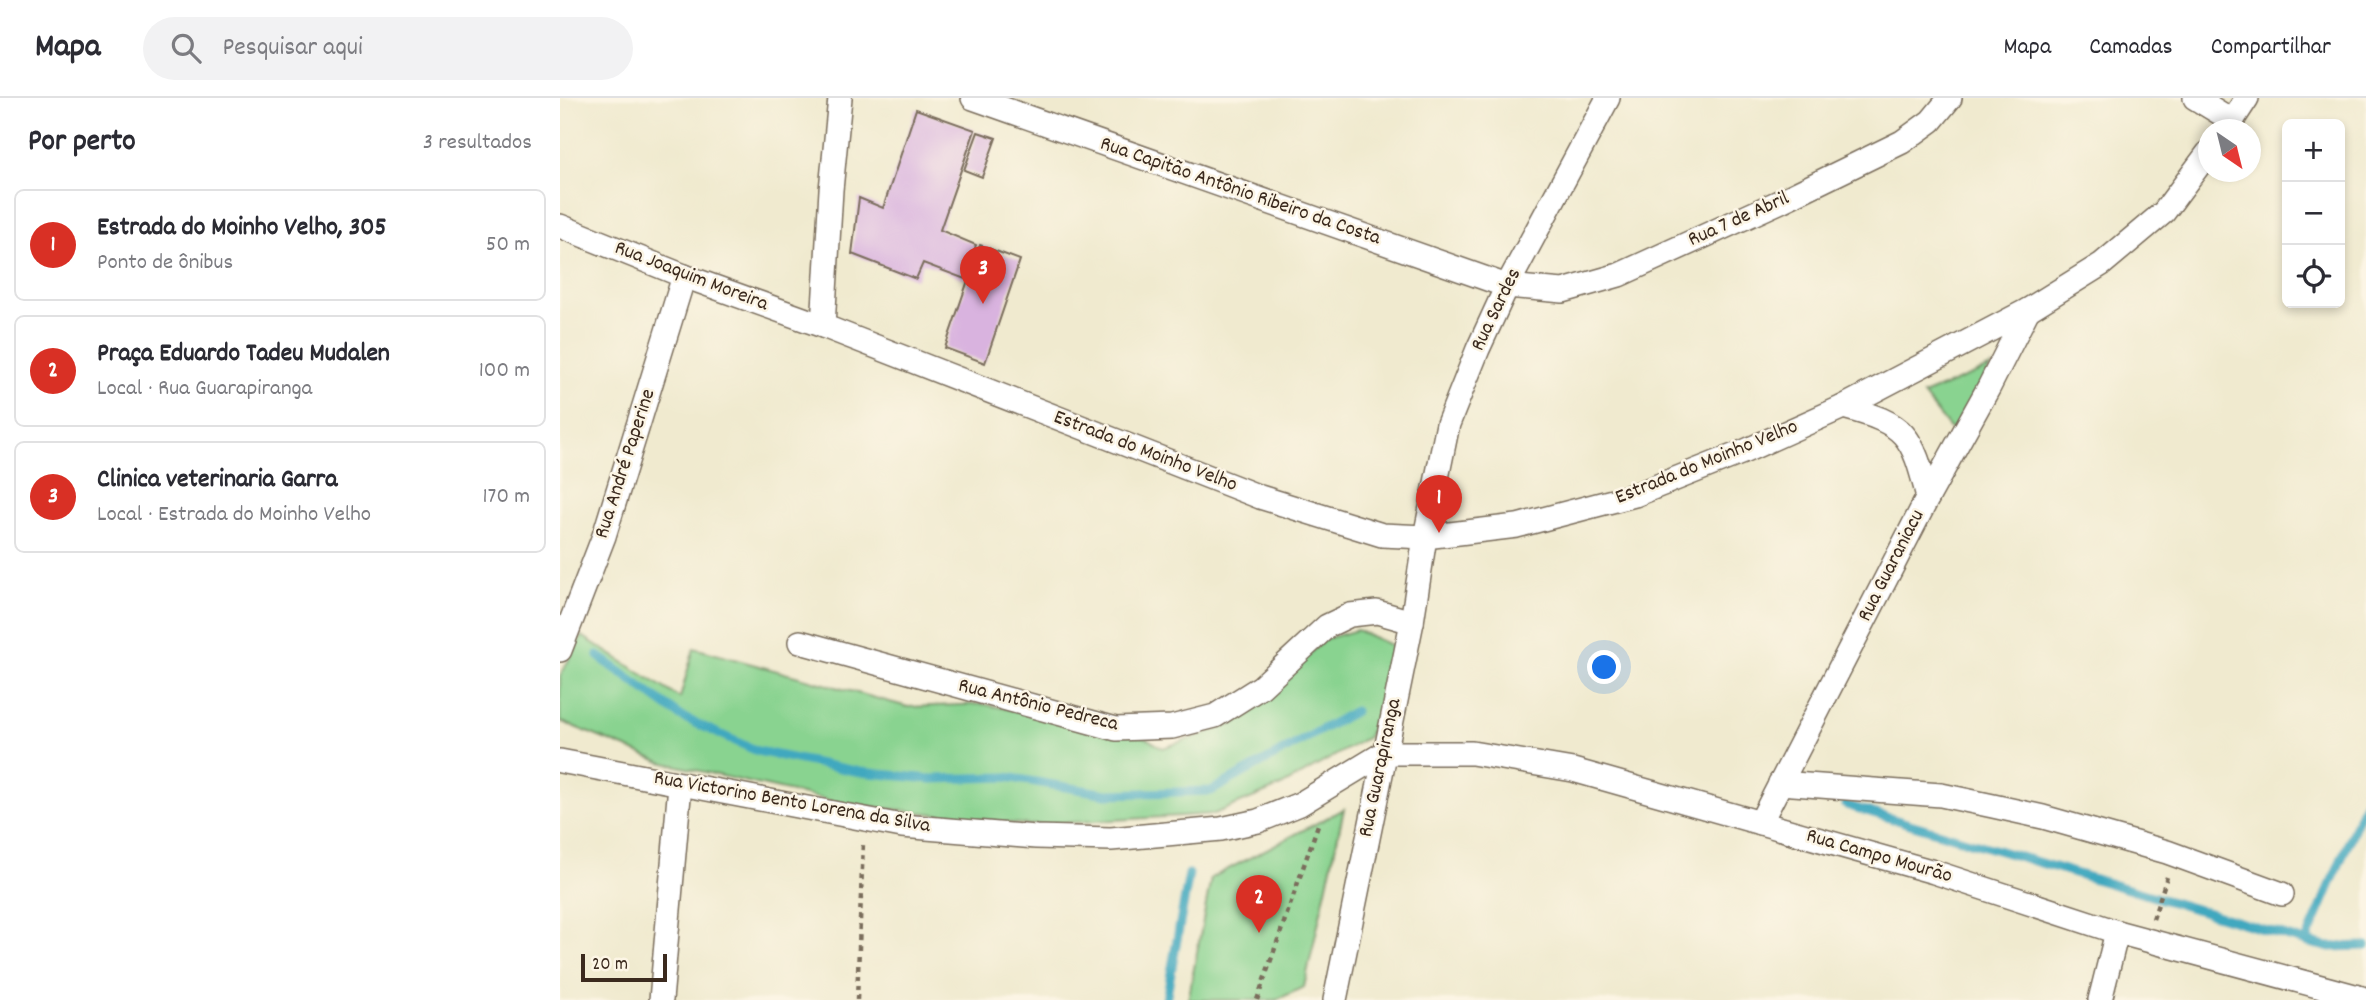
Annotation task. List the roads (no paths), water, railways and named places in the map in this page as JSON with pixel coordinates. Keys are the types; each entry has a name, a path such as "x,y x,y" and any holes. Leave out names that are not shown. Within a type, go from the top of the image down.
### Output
{"street":[{"path":"822,326 840,98"},
{"name":"Rua Capitão Antônio Ribeiro da Costa","path":"973,98 1507,286"},
{"name":"Rua Sardes","path":"1425,537 1448,425 1478,349 1507,286 1608,98"},
{"name":"Rua 7 de Abril","path":"1507,286 1563,291 1619,275 1902,142 1931,121 1950,98"},
{"path":"2195,98 2222,119"},
{"path":"2234,119 2247,98"},
{"name":"Estrada do Moinho Velho","path":"822,326 1260,497 1382,535 1425,537 1439,533 1517,526 1635,495 1743,453 1843,407 2028,310 2102,264 2164,212 2198,166"},
{"name":"Rua Joaquim Moreira","path":"560,226 684,276 822,326"},
{"name":"Rua André Paperine","path":"560,650 608,523 684,276"},
{"name":"Rua Guaraniacu","path":"1760,823 2028,310"},
{"path":"1843,407 1876,416 1899,429 1918,457 1928,497"},
{"name":"Rua Guarapiranga","path":"1337,999 1412,622 1425,537"},
{"name":"Rua Antônio Pedreca","path":"800,642 1116,729 1171,727 1215,716 1261,687 1327,626 1350,615 1377,612 1412,622"},
{"name":"Rua Campo Mourão","path":"1384,754 1472,753 1573,770 1934,872 2117,932 2366,999"},
{"name":"Rua Victorino Bento Lorena da Silva","path":"560,761 902,827 1036,837 1111,839 1221,829 1258,821 1300,804 1384,754"},
{"path":"1780,782 1941,795 2043,817 2167,852 2282,894"},
{"path":"661,1000 680,785"},
{"path":"2100,1000 2117,932"}],"waterway":[{"path":"598,656 682,717 757,751 860,772 931,779 1006,777 1107,794 1211,791 1355,711"},
{"path":"2306,942 2366,801"},
{"path":"1846,805 2306,942 2327,947 2366,946"},
{"path":"1166,1000 1189,874"}],"place":[{"name":"Clinica veterinaria Garra","path":"983,304"},
{"name":"Estrada do Moinho Velho, 305","path":"1439,533"},
{"name":"Praça Eduardo Tadeu Mudalen","path":"1259,933"}]}
